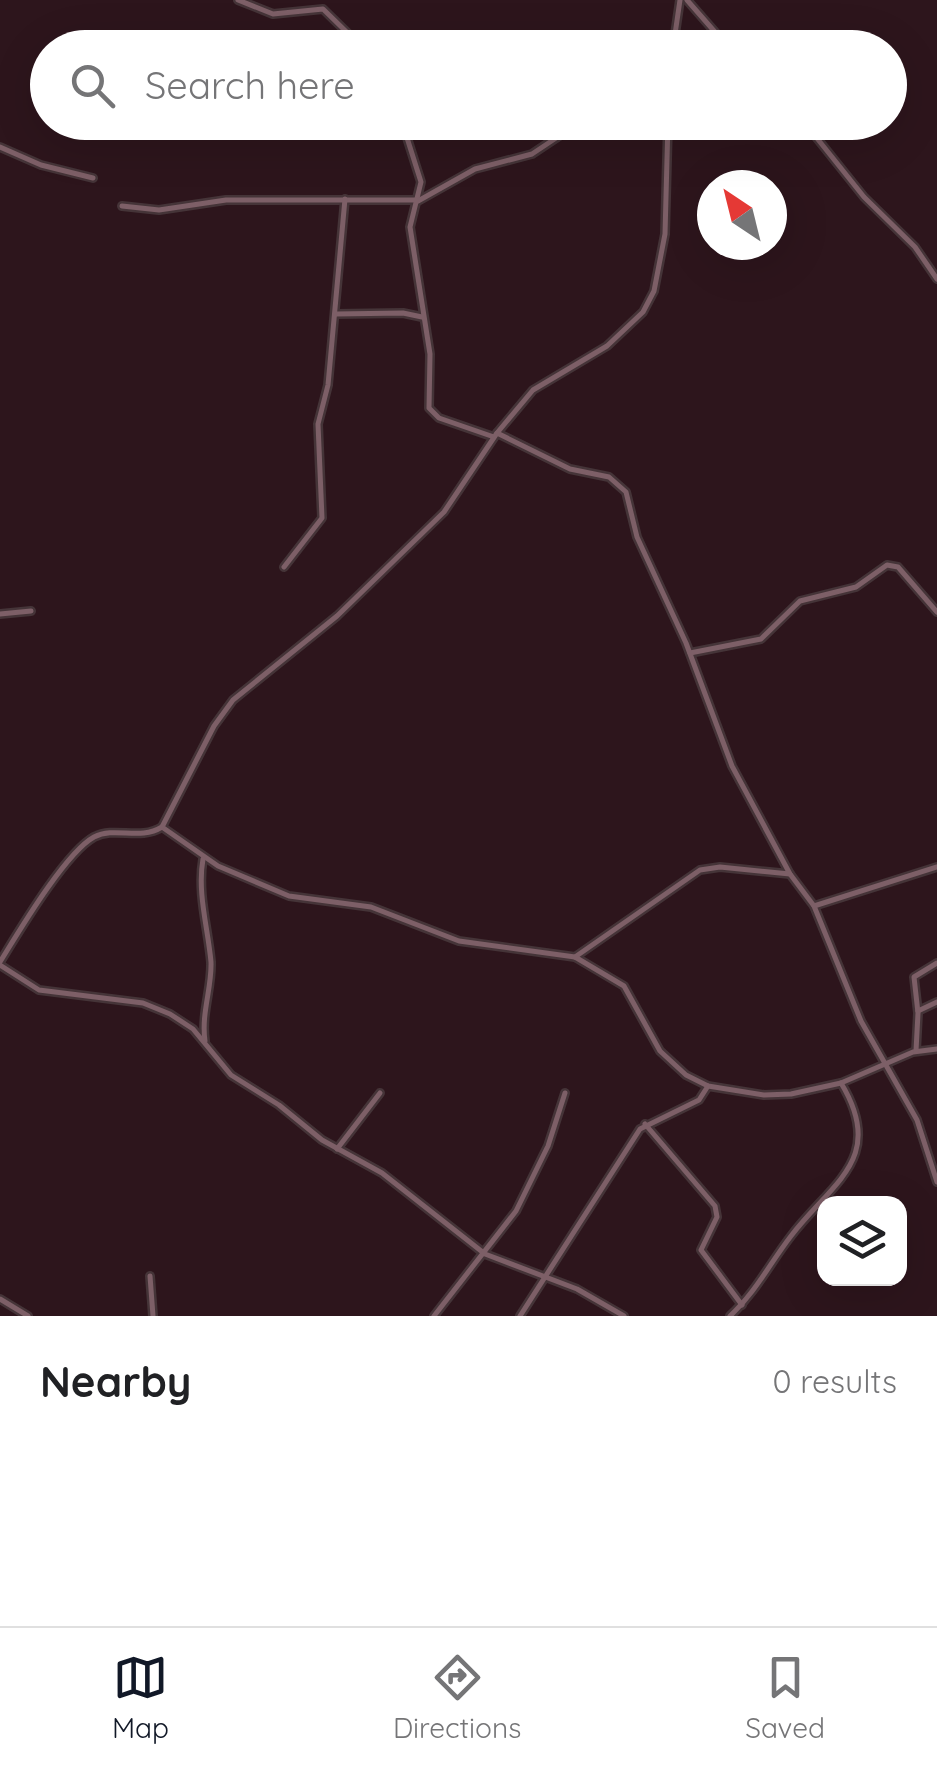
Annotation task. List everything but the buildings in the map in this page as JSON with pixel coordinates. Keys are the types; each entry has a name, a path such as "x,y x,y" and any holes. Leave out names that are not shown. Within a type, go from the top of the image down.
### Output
{"street":[{"path":"238,0 273,14 323,9 344,30"},
{"path":"677,30 684,0"},
{"path":"684,0 712,30"},
{"path":"408,140 422,182 410,227 430,354 430,412 496,435 570,469 601,474 623,486 637,536 690,653 732,766 790,874 814,906 852,1003 916,1120 937,1182"},
{"path":"122,206 159,210 226,200 416,201 475,168 532,154 553,140"},
{"path":"624,1316 588,1294 486,1254 382,1173 337,1149 231,1075 187,1024 152,1006 39,990 0,964 28,916 89,840 110,833 142,836 162,827 228,706 258,676 329,624 444,512 496,435 533,390 614,340 651,300 665,234 668,140"},
{"path":"818,140 864,197 915,246 937,279"},
{"path":"0,147 41,165 93,178"},
{"path":"284,567 322,518 318,424 336,314 345,199"},
{"path":"336,314 404,312 424,318"},
{"path":"690,653 761,639 800,601 856,587 887,565 898,567 937,612"},
{"path":"0,614 31,611"},
{"path":"162,827 204,857 289,896 371,906 459,941 575,957 620,983 660,1052 686,1075 708,1086 764,1095 841,1084 916,1051 937,1050"},
{"path":"204,857 204,928 211,963 203,1006 205,1044"},
{"path":"814,906 937,866"},
{"path":"575,957 696,872 720,867 790,874"},
{"path":"916,1051 918,1011 914,978 937,963"},
{"path":"918,1011 937,1002"},
{"path":"730,1316 797,1228 853,1166 857,1125 841,1084"},
{"path":"520,1316 645,1124 699,1100 708,1086"},
{"path":"337,1149 380,1093"},
{"path":"434,1316 486,1254 532,1182 565,1094"},
{"path":"645,1124 715,1206 717,1217 700,1250 742,1305"},
{"path":"150,1276 152,1316"},
{"path":"0,1299 28,1316"}]}
